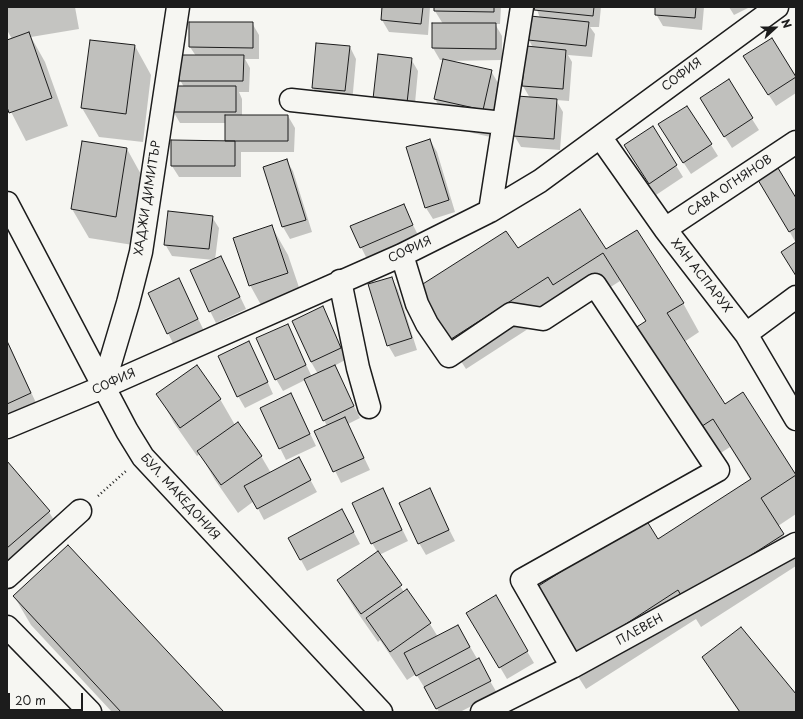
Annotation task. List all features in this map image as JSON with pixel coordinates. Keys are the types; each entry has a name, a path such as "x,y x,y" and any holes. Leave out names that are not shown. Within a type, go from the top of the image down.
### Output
{"street":[{"name":"ХАДЖИ ДИМИТЪР","path":"103,387 128,303 140,252 178,7"},
{"path":"490,211 522,7"},
{"name":"СОФИЯ","path":"7,427 103,387 402,254 490,211 540,181 601,138 701,61 776,7"},
{"path":"290,100 503,123"},
{"name":"ХАН АСПАРУХ","path":"601,138 665,230 746,334 796,419"},
{"name":"САВА ОГНЯНОВ","path":"665,230 796,142"},
{"name":"БУЛ. МАКЕДОНИЯ","path":"7,203 103,387 143,457 381,712"},
{"path":"402,254 417,304 427,324 449,356 512,314 542,319 595,285 718,470 522,580 572,667"},
{"path":"340,281 358,368 370,407"},
{"path":"746,334 796,297"},
{"path":"7,577 80,511"},
{"name":"ПЛЕВЕН","path":"482,712 572,667 796,544"},
{"path":"7,627 90,712"}],"path":[{"path":"80,511 143,457"}],"building":[{"path":"382,7 423,7 421,24 381,20"},
{"path":"434,7 494,7 494,12 434,11"},
{"path":"535,7 594,7 593,16 534,10"},
{"path":"655,7 696,7 695,18 655,15"},
{"path":"530,16 589,22 586,46 528,40"},
{"path":"189,22 253,22 253,48 189,47"},
{"path":"432,23 496,23 496,49 432,48"},
{"path":"29,32 52,98 9,113 7,107 7,40"},
{"path":"772,38 796,77 768,95 743,56"},
{"path":"90,40 135,45 126,114 81,108"},
{"path":"316,43 350,46 345,91 312,88"},
{"path":"526,46 566,50 563,89 522,86"},
{"path":"378,54 412,58 407,103 373,99"},
{"path":"179,55 244,55 243,81 179,81"},
{"path":"443,59 492,70 483,110 434,99"},
{"path":"729,79 753,118 724,137 700,98"},
{"path":"172,86 236,86 236,112 172,112"},
{"path":"517,96 557,99 554,139 513,136"},
{"path":"687,106 712,144 683,163 658,124"},
{"path":"225,115 288,115 288,141 225,141"},
{"path":"653,126 677,165 649,184 624,145"},
{"path":"430,139 449,200 425,208 406,147"},
{"path":"171,140 235,141 235,166 171,166"},
{"path":"82,141 127,148 116,217 71,209"},
{"path":"287,159 306,220 282,227 263,167"},
{"path":"778,168 796,198 796,228 789,232 758,180"},
{"path":"404,204 413,225 360,248 350,226"},
{"path":"580,209 606,249 637,230 684,303 667,313 725,404 743,392 796,475 761,498 784,534 683,599 678,590 569,661 526,594 645,518 658,539 751,479 713,419 696,430 632,330 646,321 603,253 553,285 548,277 448,341 415,289 506,231 518,248"},
{"path":"168,211 213,216 209,249 164,245"},
{"path":"272,225 288,273 249,286 233,238"},
{"path":"796,242 796,276 781,252"},
{"path":"221,256 240,297 209,312 190,270"},
{"path":"392,277 412,338 387,346 368,284"},
{"path":"179,278 198,319 167,334 148,293"},
{"path":"323,306 341,348 311,362 292,321"},
{"path":"288,324 306,365 275,380 256,338"},
{"path":"7,341 31,393 7,404"},
{"path":"249,341 268,382 237,397 218,356"},
{"path":"197,365 221,399 180,428 156,394"},
{"path":"335,365 354,406 323,421 304,379"},
{"path":"291,393 310,434 279,449 260,408"},
{"path":"345,417 364,458 333,472 314,431"},
{"path":"238,422 262,456 221,485 197,451"},
{"path":"299,457 311,480 257,509 244,486"},
{"path":"7,461 50,511 7,548"},
{"path":"383,488 402,530 371,544 352,503"},
{"path":"430,488 449,530 418,544 399,503"},
{"path":"342,509 354,532 300,560 288,538"},
{"path":"68,545 224,712 121,712 13,596"},
{"path":"378,551 402,585 361,614 337,580"},
{"path":"407,589 431,623 390,652 366,618"},
{"path":"496,595 528,651 499,668 466,613"},
{"path":"458,625 470,647 416,676 404,653"},
{"path":"741,627 796,694 796,712 740,712 702,657"},
{"path":"479,658 491,681 436,709 424,687"}]}
